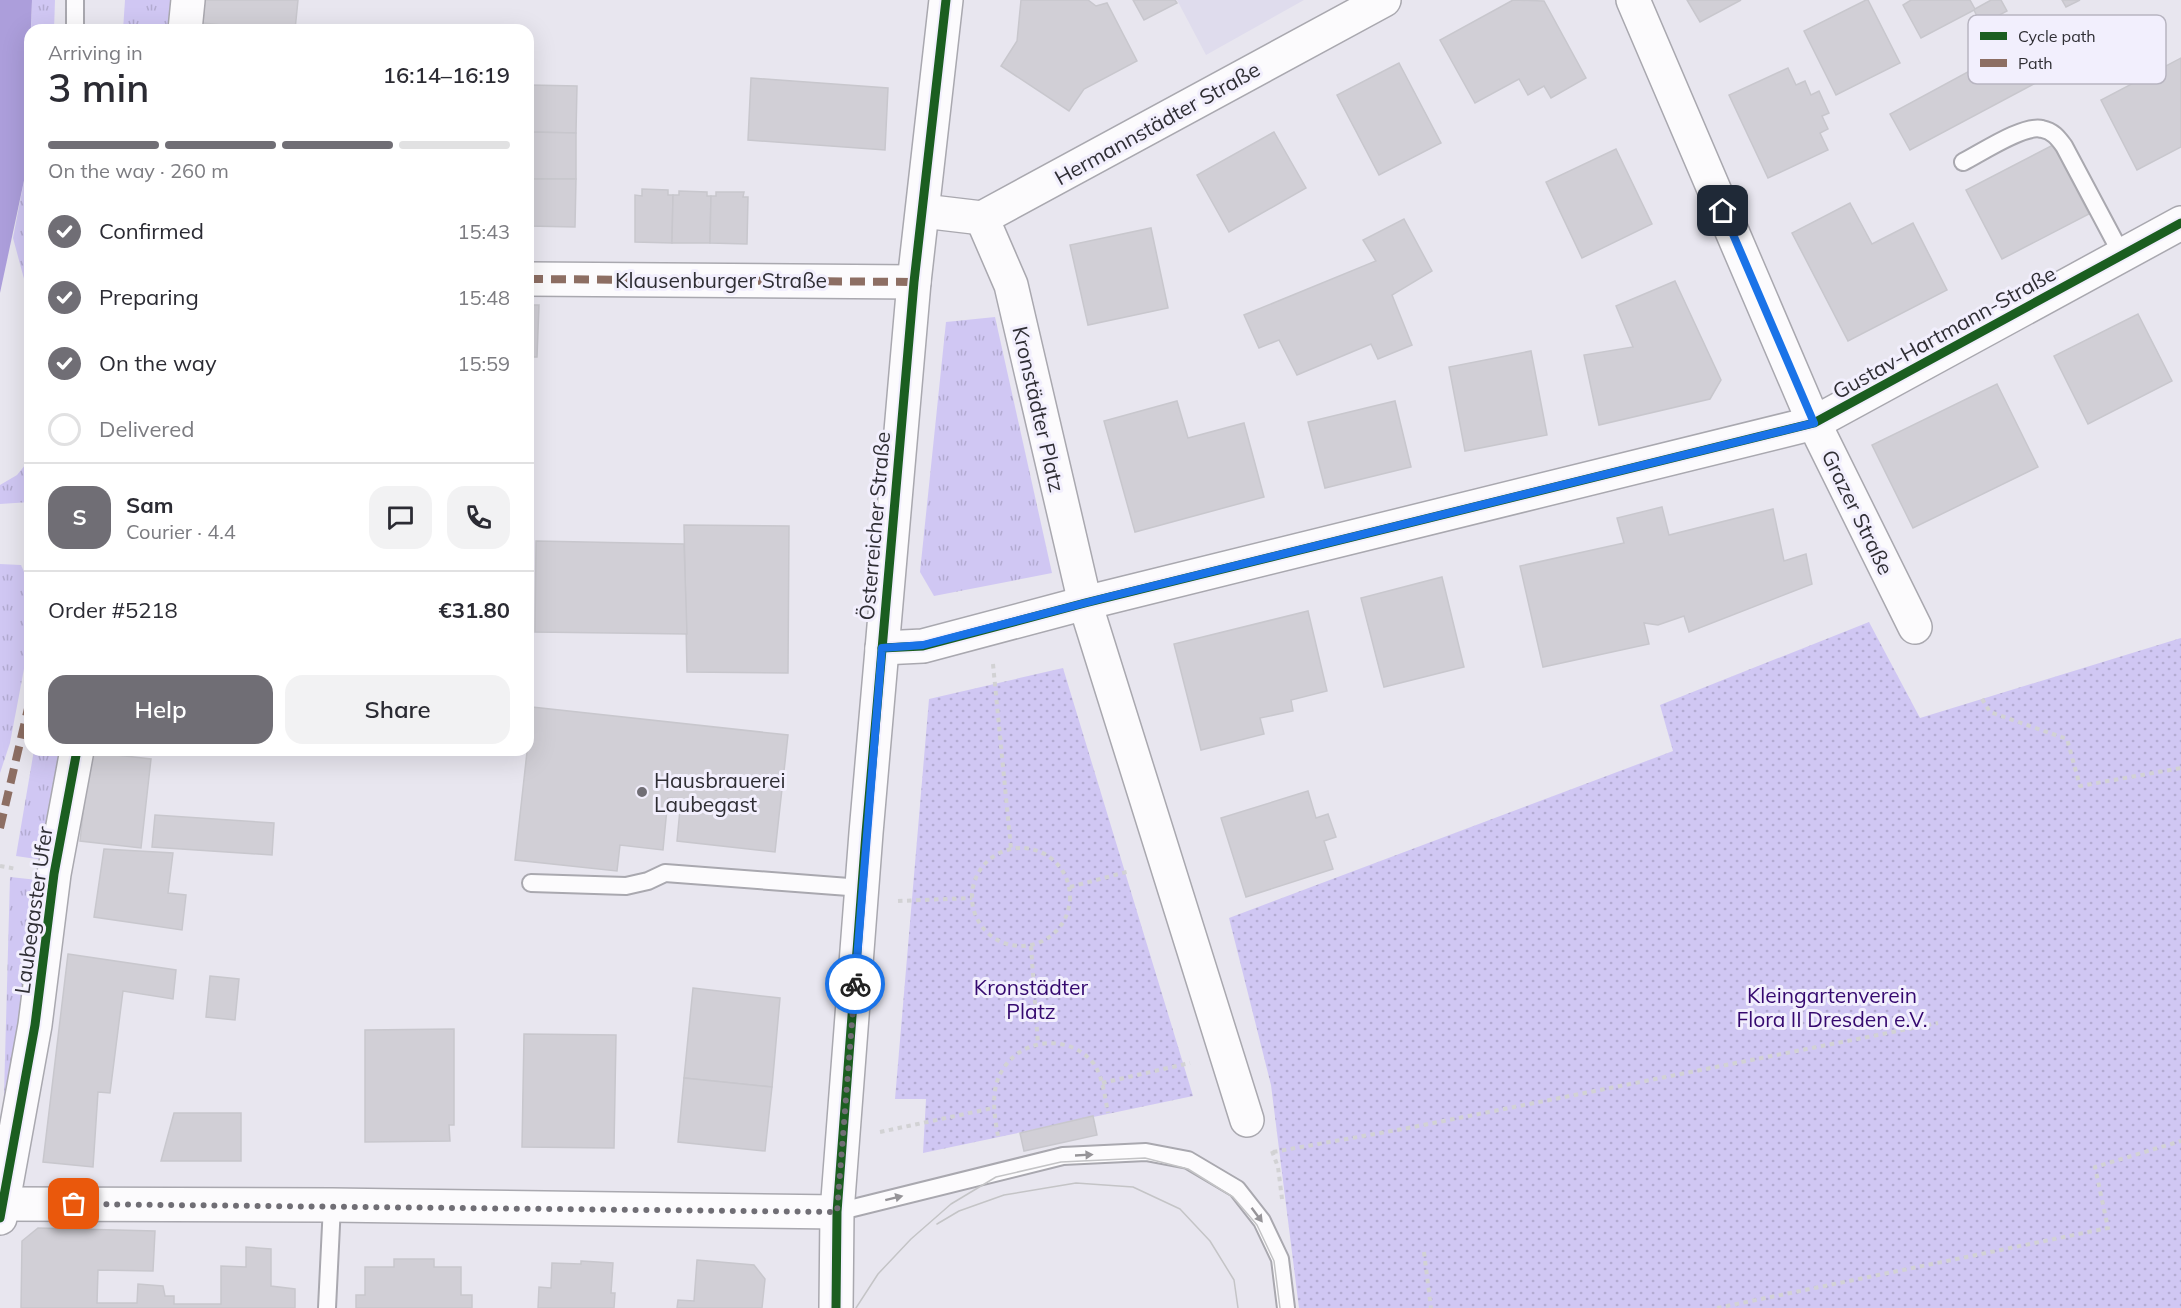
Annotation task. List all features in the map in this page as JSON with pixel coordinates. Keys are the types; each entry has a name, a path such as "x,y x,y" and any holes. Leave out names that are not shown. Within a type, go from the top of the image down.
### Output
{"street":[{"path":"186,24 188,0"},
{"name":"Österreicher Straße","path":"836,1308 837,1212 861,895 914,282 946,0"},
{"name":"Hermannstädter Straße","path":"982,218 1383,0"},
{"name":"Grazer Straße","path":"1633,0 1814,423 1915,627"},
{"path":"923,211 982,218"},
{"name":"Kronstädter Platz","path":"982,218 1011,285 1085,603 1247,1120"},
{"name":"Gustav-Hartmann-Straße","path":"1085,603 1814,423 2181,223"},
{"name":"Klausenburger Straße","path":"534,279 914,282"},
{"path":"882,648 923,645 1085,603"},
{"name":"Laubegaster Ufer","path":"2,1211 34,1025 54,874 76,756"},
{"path":"2,1211 332,1205 837,1212"}],"lane":[{"path":"75,0 75,24"},
{"path":"1964,162 2025,130 2040,128 2055,134 2064,146 2122,255"},
{"path":"531,883 626,886 648,881 665,873 861,895"},
{"path":"837,1212 1063,1156 1146,1152 1188,1160 1237,1190 1262,1221 1280,1259 1286,1308"},
{"path":"327,1308 332,1205"}],"path":[{"path":"990,628 1011,849"},
{"path":"1982,699 1990,712 2067,739 2080,786 2181,768"},
{"path":"1027,848 1042,852 1055,861 1065,873 1070,887 1071,903 1067,918 1058,931 1046,941 1031,946 1014,946 997,941 984,930 975,915 972,898 974,881 983,866 996,855 1011,849 1027,848"},
{"path":"1070,887 1166,861"},
{"path":"861,895 972,898"},
{"path":"1031,946 1038,1044"},
{"path":"1272,1152 1938,1023"},
{"path":"999,1136 993,1108 995,1088 1003,1069 1017,1053 1038,1044 1058,1042 1077,1050 1094,1065 1102,1083 1108,1113"},
{"path":"1102,1083 1226,1055"},
{"path":"843,1140 993,1108"},
{"path":"1717,1308 2108,1228 2095,1167 2181,1141"},
{"path":"1424,1252 1431,1308"}],"shaded area":[{"path":"0,0 32,0 31,24 24,24 24,181 0,293"},
{"path":"1177,0 1304,0 1206,55"}],"green space":[{"path":"32,0 55,0 54,24 31,24"},
{"path":"125,0 173,0 171,24 123,24"},
{"path":"24,181 24,279 13,238"},
{"path":"995,317 1052,573 934,596 920,572 946,322"},
{"path":"24,466 24,502 0,504 0,485 17,475"},
{"path":"0,564 21,565 24,572 24,669 10,743 0,773"},
{"name":"Kleingartenverein Flora II Dresden e.V.","path":"1869,622 1920,718 2181,638 2181,1308 1299,1308 1271,1085 1229,918 1673,751 1660,705"},
{"name":"Kronstädter Platz","path":"1063,668 1193,1096 923,1153 926,1099 895,1099 929,699"},
{"path":"33,756 67,756 50,861 16,856"},
{"path":"10,877 47,881 2,1167"}],"building":[{"path":"205,0 298,0 296,24 203,23"},
{"path":"1021,0 1088,0 1096,6 1107,3 1137,61 1084,89 1069,111 1001,66 1017,41"},
{"path":"1133,0 1175,0 1177,3 1144,20"},
{"path":"1513,0 1544,1 1586,78 1551,98 1544,86 1528,95 1519,79 1475,103 1440,40"},
{"path":"1687,0 1741,0 1700,22"},
{"path":"1866,0 1900,63 1836,95 1804,31"},
{"path":"1911,0 1970,0 1975,9 1991,0 2001,0 2007,11 2000,15 1976,15 1974,10 1921,38 1903,5"},
{"path":"2062,0 2080,0 2066,7"},
{"path":"2181,58 2181,147 2137,170 2101,100 2131,84 2166,84 2166,66"},
{"path":"1399,63 1441,143 1379,175 1337,95"},
{"path":"1788,68 1796,85 1805,81 1811,95 1819,91 1829,113 1822,116 1828,129 1820,133 1828,150 1768,178 1729,95"},
{"path":"1968,72 1968,84 2034,84 1910,150 1890,114"},
{"path":"751,78 888,88 885,150 748,140"},
{"path":"534,85 577,86 576,133 534,132"},
{"path":"534,132 576,133 576,179 534,179"},
{"path":"1274,132 1306,188 1229,232 1197,175"},
{"path":"2053,145 2089,214 2002,259 1966,190"},
{"path":"1616,149 1652,224 1582,258 1546,182"},
{"path":"534,179 576,179 575,227 534,226"},
{"path":"642,189 668,190 668,195 673,195 672,243 635,242 635,195 642,196"},
{"path":"679,191 707,192 707,196 711,196 710,243 672,243 673,195 679,195"},
{"path":"716,192 744,192 743,197 748,197 747,244 710,243 711,196 716,196"},
{"path":"1850,203 1872,244 1913,223 1947,290 1848,341 1792,233"},
{"path":"1404,219 1432,271 1392,295 1412,345 1378,359 1371,344 1297,375 1279,340 1259,348 1244,315 1376,261 1363,240"},
{"path":"1151,228 1168,308 1088,325 1070,245"},
{"path":"1675,281 1721,380 1710,399 1599,425 1584,355 1633,347 1616,306"},
{"path":"534,305 539,305 537,357 534,357"},
{"path":"2138,314 2172,381 2088,424 2054,356"},
{"path":"1531,351 1547,435 1465,451 1449,367"},
{"path":"1997,384 2038,467 1913,528 1872,445"},
{"path":"1177,401 1188,438 1244,423 1264,497 1135,532 1104,421"},
{"path":"1395,401 1411,467 1325,488 1308,422"},
{"path":"1662,507 1669,535 1773,509 1784,561 1806,554 1812,584 1689,632 1684,616 1658,625 1644,623 1649,644 1543,667 1520,566 1624,543 1617,518"},
{"path":"684,525 789,526 788,673 687,672"},
{"path":"536,541 684,544 687,634 535,632"},
{"path":"1442,577 1464,667 1384,687 1361,598"},
{"path":"1308,611 1327,691 1291,700 1293,711 1260,718 1264,734 1201,750 1174,644"},
{"path":"534,707 788,735 775,852 677,841 681,799 668,798 663,850 620,845 617,871 515,860 527,756 534,756"},
{"path":"90,756 151,759 141,848 80,841"},
{"path":"1308,791 1316,818 1328,814 1336,837 1324,841 1333,869 1246,897 1221,818"},
{"path":"155,815 274,823 272,855 152,847"},
{"path":"104,849 173,853 168,893 186,895 182,930 94,917"},
{"path":"68,954 176,970 173,999 123,991 110,1093 98,1092 93,1167 43,1162"},
{"path":"210,976 239,979 235,1020 206,1017"},
{"path":"693,988 780,998 772,1087 684,1078"},
{"path":"454,1029 454,1125 449,1125 450,1141 365,1142 365,1030"},
{"path":"524,1034 616,1035 614,1148 522,1147"},
{"path":"684,1078 772,1087 765,1151 678,1142"},
{"path":"174,1113 241,1113 241,1161 161,1161"},
{"path":"1093,1116 1097,1135 1024,1151 1020,1133"},
{"path":"38,1228 155,1231 153,1271 98,1270 97,1303 137,1303 138,1284 163,1286 165,1296 174,1296 174,1304 221,1304 221,1266 246,1267 246,1247 271,1249 271,1286 295,1289 295,1308 21,1308 22,1241"},
{"path":"394,1259 434,1259 434,1267 461,1267 461,1295 472,1295 472,1308 356,1308 356,1295 365,1295 365,1267 394,1267"},
{"path":"697,1260 754,1265 765,1279 762,1308 677,1308 678,1300 694,1301"},
{"path":"581,1261 613,1263 611,1293 615,1293 614,1308 538,1308 539,1287 551,1288 552,1263 581,1264"}],"tram line":[{"path":"856,1308 878,1274 911,1239 951,1204 996,1177 1061,1162 1145,1158 1188,1169 1233,1197 1257,1225 1274,1261 1280,1308"},
{"path":"937,1224 959,1211 1004,1195 1076,1183 1133,1187 1180,1209 1210,1241 1234,1280 1238,1308"}],"marked path":[{"path":"534,279 914,282"},
{"path":"0,828 24,726"}],"cycle path":[{"path":"836,1308 837,1212 866,833 914,282 946,0"},
{"path":"882,648 923,646 1085,603 1814,423 2181,223"},
{"path":"0,1218 35,1025 54,874 76,756"}],"way so far":[{"path":"74,1204 837,1212 855,984"}],"place":[{"name":"Hausbrauerei Laubegast","path":"642,792"}],"route":[{"path":"855,984 882,648 923,645 1108,597 1814,423 1723,211"}]}
